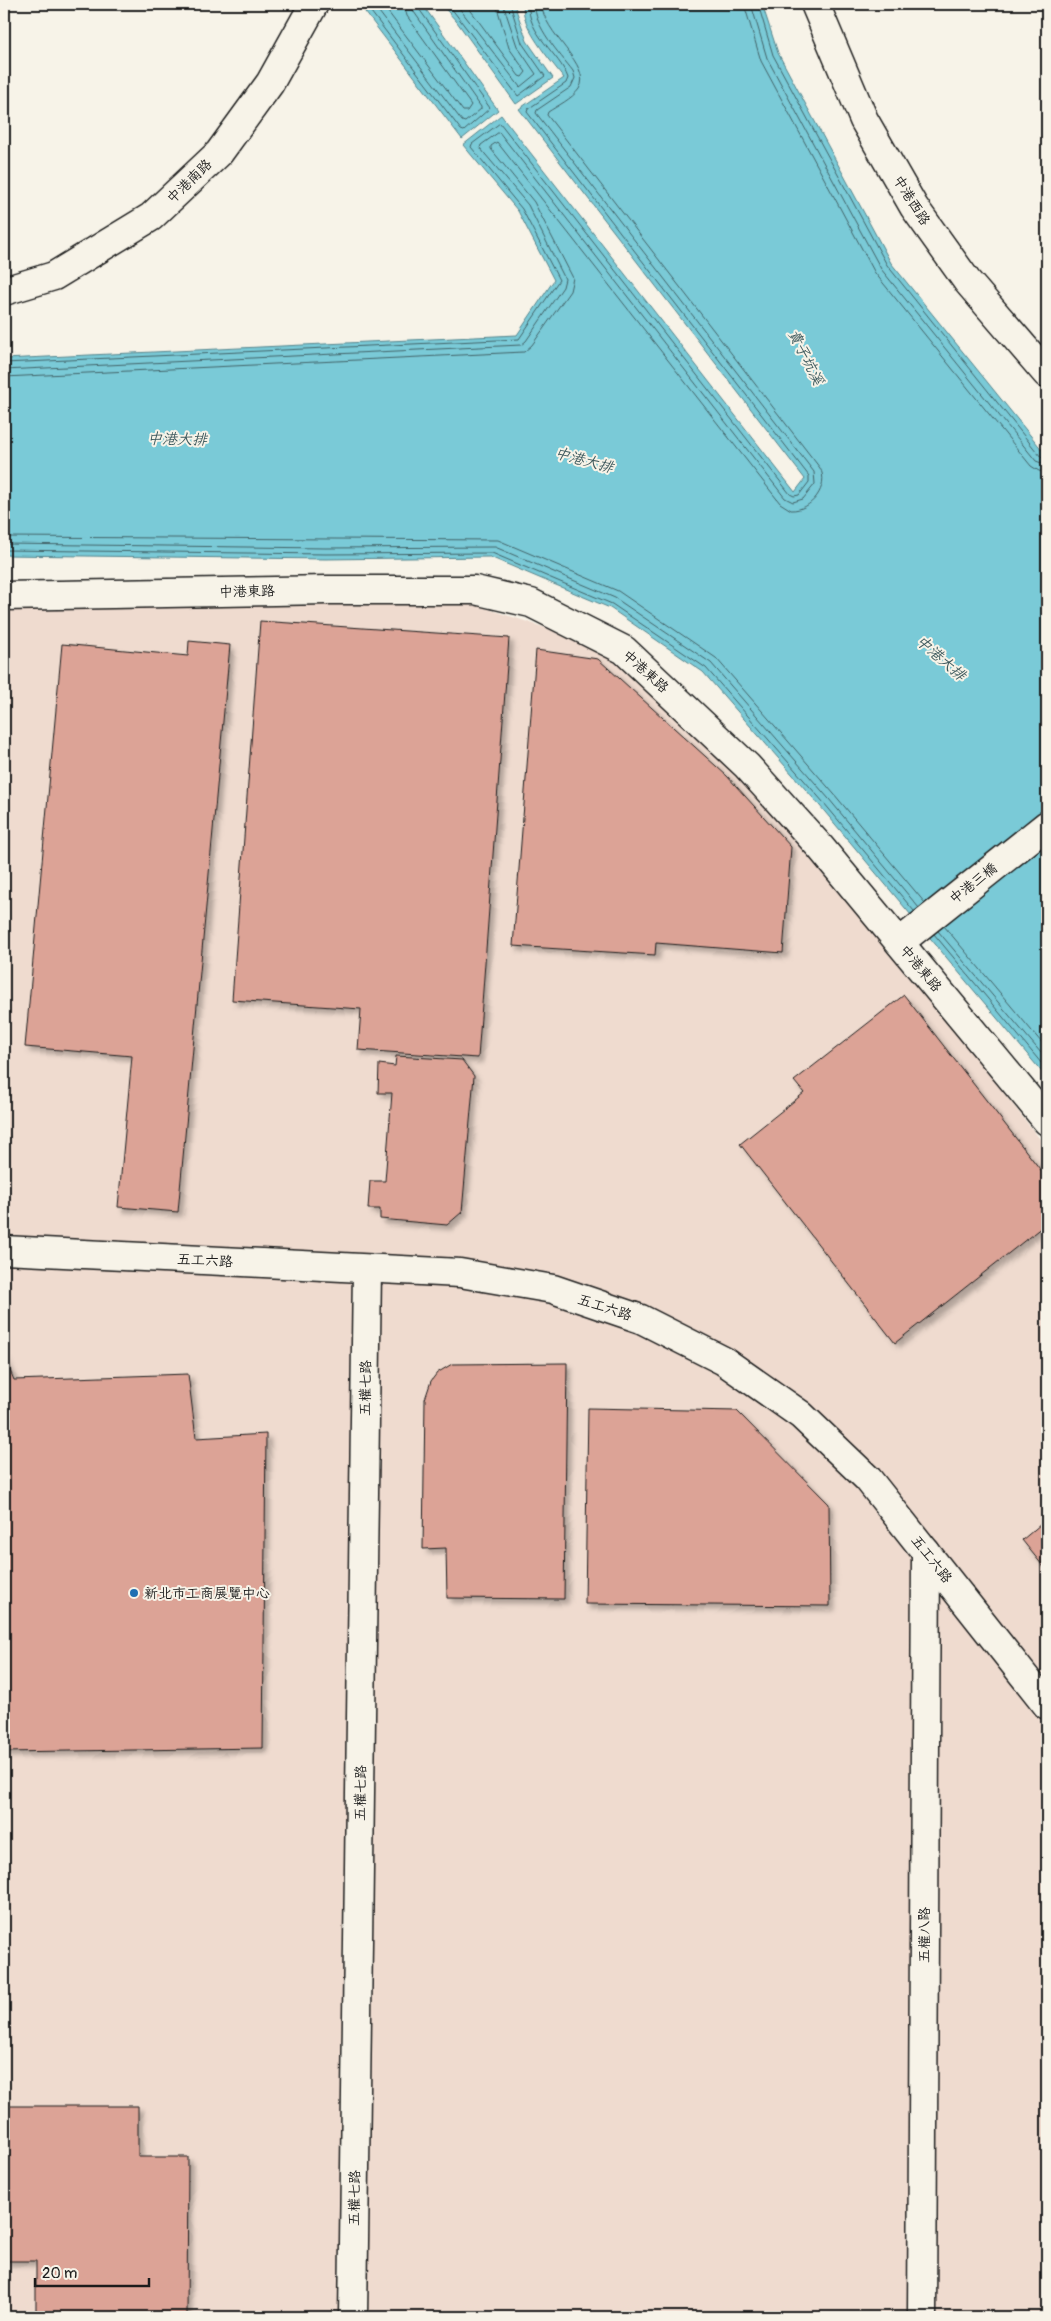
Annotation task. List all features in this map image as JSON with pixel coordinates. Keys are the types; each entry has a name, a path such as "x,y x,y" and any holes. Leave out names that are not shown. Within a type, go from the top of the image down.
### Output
{"street":[{"name":"中港南路","path":"4,291 54,276 151,217 219,153 270,83 314,4"},
{"name":"中港西路","path":"815,4 864,120 914,207 967,281 1047,374"},
{"name":"中港東路","path":"4,596 328,590 475,590 531,603 624,650 747,766 821,848 908,935 1047,1121"},
{"name":"中港三橋","path":"908,935 1047,825"},
{"name":"五工六路","path":"4,1250 460,1273 552,1290 641,1319 716,1356 801,1415 868,1479 1047,1705"},
{"name":"五權七路","path":"353,2317 367,1269"},
{"name":"五權八路","path":"922,2317 926,1552"}],"shaded area":[{"path":"4,601 467,602 555,631 629,669 713,744 821,861 1047,1148 1047,2317 4,2317"}],"water":[{"path":"359,4 422,4 498,110 462,139"},
{"path":"441,4 514,4 527,41 553,78 516,104 457,22"},
{"path":"524,4 762,4 778,53 891,263 1047,456 1047,1078 820,806 703,672 610,608 490,557 326,559 4,555 4,359 517,335 554,280 518,211 463,145 501,115 795,492 805,479 519,109 564,78 544,53 531,32 526,22"}],"building":[{"path":"260,621 509,638 478,1058 358,1050 361,1009 232,1000"},
{"path":"189,641 230,645 178,1212 118,1207 132,1056 25,1047 62,644 188,656"},
{"path":"536,650 598,659 727,776 791,847 783,953 656,943 655,955 513,946"},
{"path":"904,995 1047,1178 1047,1223 895,1343 740,1144 804,1093 794,1081"},
{"path":"396,1056 462,1060 474,1076 462,1212 447,1225 380,1219 380,1209 368,1209 370,1181 385,1181 392,1093 378,1093 379,1064 395,1066"},
{"name":"新北市工商展覽中心","path":"4,1356 14,1380 188,1374 196,1438 266,1434 263,1748 4,1752"},
{"path":"567,1363 564,1599 447,1598 446,1548 423,1549 425,1399 431,1381 437,1373 452,1364"},
{"path":"588,1408 737,1411 829,1504 830,1606 585,1604"},
{"path":"1047,1519 1047,1571 1022,1540"},
{"path":"4,2106 138,2106 138,2157 188,2157 187,2317 36,2317 36,2261 4,2261"}],"place":[{"name":"新北市工商展覽中心","path":"134,1593"}],"water label":[{"name":"貴子坑溪","path":"806,357"},
{"name":"中港大排","path":"177,439"},
{"name":"中港大排","path":"584,460"},
{"name":"中港大排","path":"941,658"}]}
